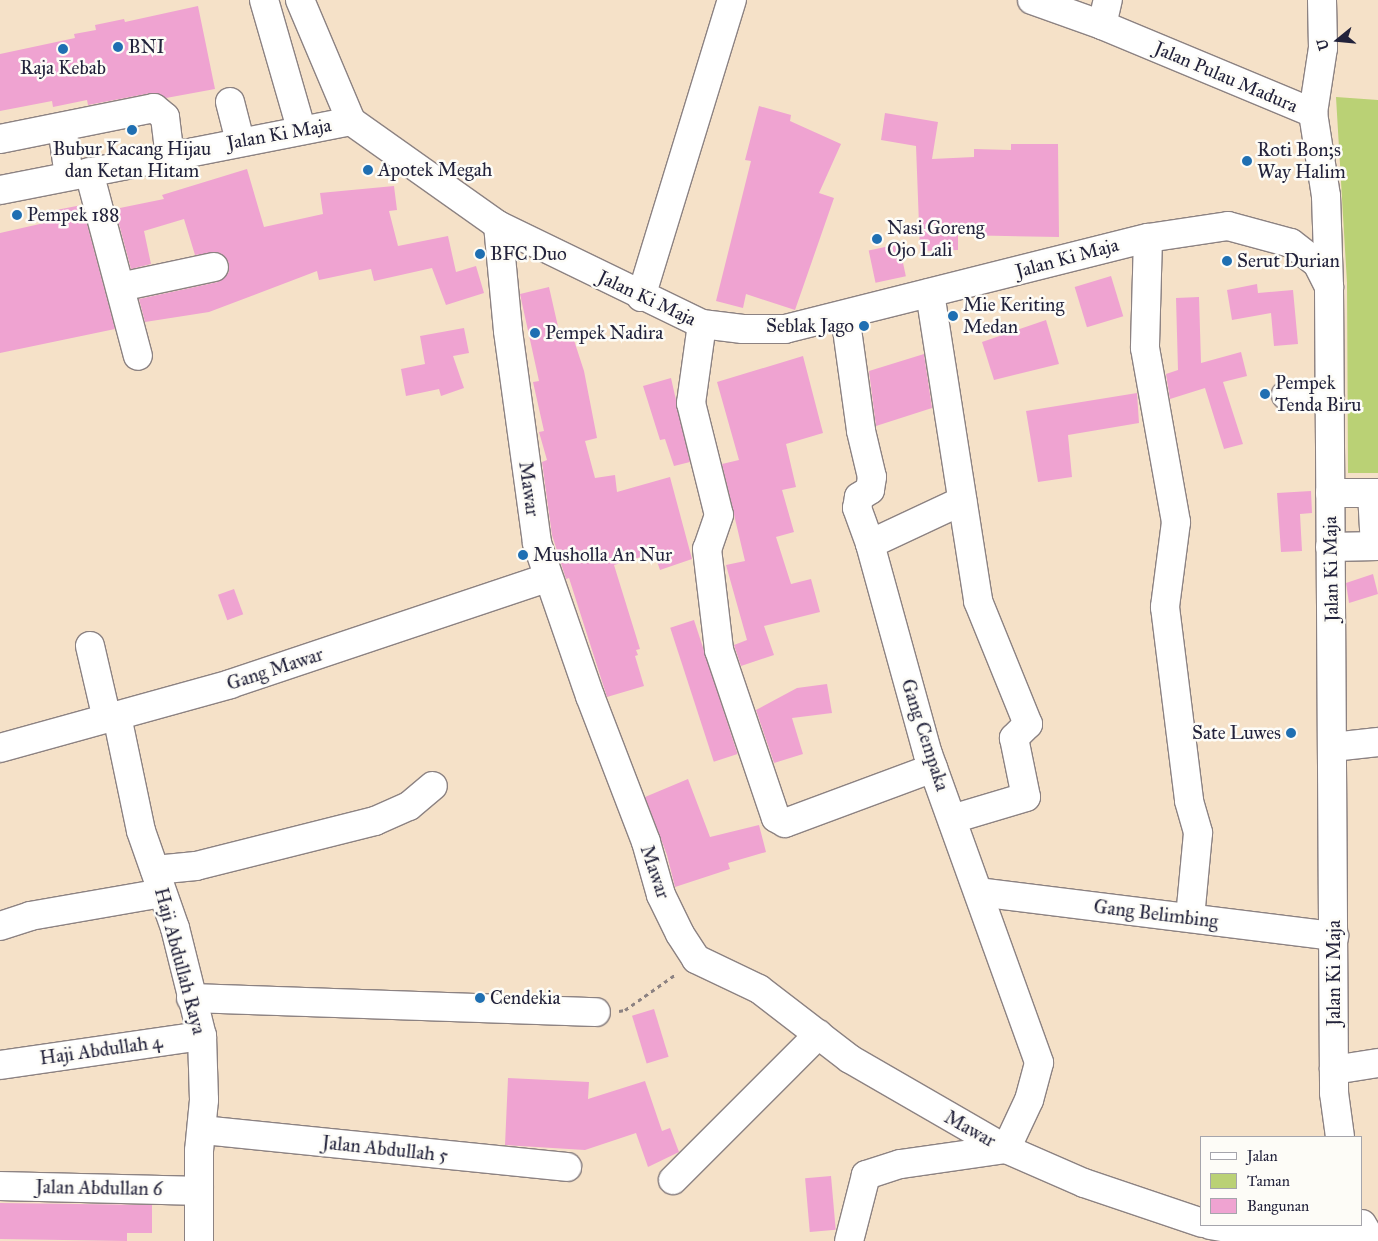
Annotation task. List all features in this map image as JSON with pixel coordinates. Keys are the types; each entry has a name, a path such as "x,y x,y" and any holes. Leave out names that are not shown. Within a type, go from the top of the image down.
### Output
{"street":[{"path":"264,0 301,128"},
{"path":"300,0 351,121"},
{"path":"641,297 732,0"},
{"name":"Jalan Pulau Madura","path":"1032,0 1105,12 1313,113 1326,196 1329,287"},
{"path":"1313,113 1322,48 1322,0"},
{"path":"230,102 240,141"},
{"path":"0,139 158,108 164,117 170,155"},
{"name":"Jalan Ki Maja","path":"0,190 301,128 351,121 498,225 641,297 702,324 785,329 1148,238 1228,226 1291,243 1316,263 1329,287 1334,1070 1340,1136"},
{"path":"62,126 120,288 138,356"},
{"name":"Mawar","path":"498,225 519,420 537,543 548,578 646,842 661,895 680,934 696,958 758,989 819,1034 850,1060 1006,1150 1084,1183 1200,1222"},
{"path":"1148,238 1146,348 1176,522 1165,607 1189,801 1198,833 1190,918"},
{"path":"120,288 214,267"},
{"path":"930,293 978,601 1028,724 1014,738 1026,797 952,819"},
{"name":"Gang Cempaka","path":"845,315 861,431 872,477 870,490 859,497 857,508 870,544 933,768 1039,1063 1028,1100 1006,1150"},
{"path":"702,324 691,403 719,515 707,548 719,650 776,818 784,824 933,768"},
{"path":"1286,395 1330,399"},
{"path":"1330,492 1375,493 1376,546 1330,547"},
{"path":"870,544 962,501"},
{"name":"Gang Mawar","path":"0,748 230,684 548,578"},
{"name":"Haji Abdullah Raya","path":"90,646 112,718 141,831 175,928 202,1036 203,1130 199,1191 199,1241"},
{"path":"1333,747 1378,742"},
{"path":"0,926 30,916 159,882 196,866 375,821 409,806 433,786"},
{"name":"Gang Belimbing","path":"979,892 1334,936"},
{"path":"191,998 596,1012"},
{"path":"673,1180 819,1034"},
{"name":"Haji Abdullah 4","path":"0,1065 202,1036"},
{"path":"1334,1070 1378,1062"},
{"name":"Jalan Abdullah 5","path":"203,1130 567,1167"},
{"path":"849,1241 866,1174 900,1164 1006,1150"},
{"name":"Jalan Abdullan 6","path":"0,1186 199,1191"},
{"path":"1216,1226 1256,1233 1321,1235 1366,1231"}],"path":[{"path":"596,1012 625,1010 696,958"}],"green space":[{"path":"1336,97 1378,100 1378,473 1348,473 1347,283"}],"building":[{"path":"198,6 215,89 166,98 151,93 88,105 87,100 53,107 52,101 0,111 0,54 75,38 74,34 96,30 95,25 124,19 125,22"},
{"path":"759,106 791,115 790,121 841,144 819,193 834,198 795,310 746,294 743,308 716,301 751,161 745,160"},
{"path":"885,113 938,122 932,159 974,157 974,149 1011,150 1011,144 1058,144 1059,237 958,235 958,250 920,251 916,146 881,140"},
{"path":"247,169 264,227 323,214 320,193 394,186 397,210 389,211 398,246 448,236 456,272 476,266 484,293 446,305 432,268 374,281 371,269 319,280 317,271 209,312 145,322 139,299 218,282 229,272 229,263 218,252 195,255 184,219 144,231 151,264 131,269 115,209 164,199 162,195"},
{"path":"82,205 115,329 0,353 0,233 53,221 51,211"},
{"path":"899,244 906,276 876,283 869,250"},
{"path":"1111,276 1123,316 1087,327 1075,287"},
{"path":"1257,284 1258,293 1293,290 1298,344 1274,346 1271,313 1232,320 1227,290"},
{"path":"549,287 559,331 570,328 584,371 597,438 585,441 595,478 615,475 617,492 670,477 692,559 660,570 654,553 614,565 640,649 636,650 638,655 635,656 644,686 607,697 569,578 566,579 552,535 542,462 547,460 539,432 544,431 533,382 539,381 520,294"},
{"path":"1199,297 1201,363 1241,352 1247,376 1223,382 1243,444 1224,449 1205,388 1170,399 1166,374 1178,370 1176,298"},
{"path":"1046,320 1059,364 994,380 982,342"},
{"path":"464,328 469,353 453,356 464,388 441,396 439,389 406,396 401,369 425,364 420,336"},
{"path":"924,354 932,408 876,426 869,371"},
{"path":"803,356 823,433 786,444 796,487 782,490 794,532 776,537 791,584 811,579 820,612 764,626 774,655 741,666 734,645 747,640 726,565 745,561 722,464 739,460 717,382"},
{"path":"671,378 690,462 674,466 665,439 660,440 643,386"},
{"path":"1137,393 1139,423 1068,435 1072,477 1038,482 1026,411"},
{"path":"1311,491 1312,513 1300,514 1302,551 1281,552 1277,493"},
{"path":"1373,574 1378,594 1349,603 1346,583"},
{"path":"234,589 243,614 227,620 218,595"},
{"path":"694,620 738,754 714,762 670,628"},
{"path":"827,684 832,713 792,718 803,754 774,763 756,710 797,688"},
{"path":"688,779 710,837 759,825 766,852 728,863 730,869 675,887 667,855 645,797"},
{"path":"654,1009 669,1057 647,1064 632,1016"},
{"path":"508,1078 589,1082 588,1099 645,1081 662,1131 670,1128 679,1152 648,1167 636,1133 585,1150 505,1145"},
{"path":"831,1176 836,1230 810,1232 805,1178"},
{"path":"0,1203 152,1205 152,1233 127,1233 127,1241 0,1239"}],"place":[{"name":"BNI","path":"118,47"},
{"name":"Raja Kebab","path":"63,49"},
{"name":"Bubur Kacang Hijau dan Ketan Hitam","path":"132,130"},
{"name":"Roti Bon;s Way Halim","path":"1247,161"},
{"name":"Apotek Megah","path":"368,170"},
{"name":"Pempek 188","path":"17,215"},
{"name":"Nasi Goreng Ojo Lali","path":"877,239"},
{"name":"BFC Duo","path":"480,254"},
{"name":"Serut Durian","path":"1227,261"},
{"name":"Mie Keriting Medan","path":"953,316"},
{"name":"Seblak Jago","path":"864,326"},
{"name":"Pempek Nadira","path":"535,333"},
{"name":"Pempek Tenda Biru","path":"1265,394"},
{"name":"Musholla An Nur","path":"523,555"},
{"name":"Sate Luwes","path":"1291,733"},
{"name":"Cendekia","path":"480,998"}]}
